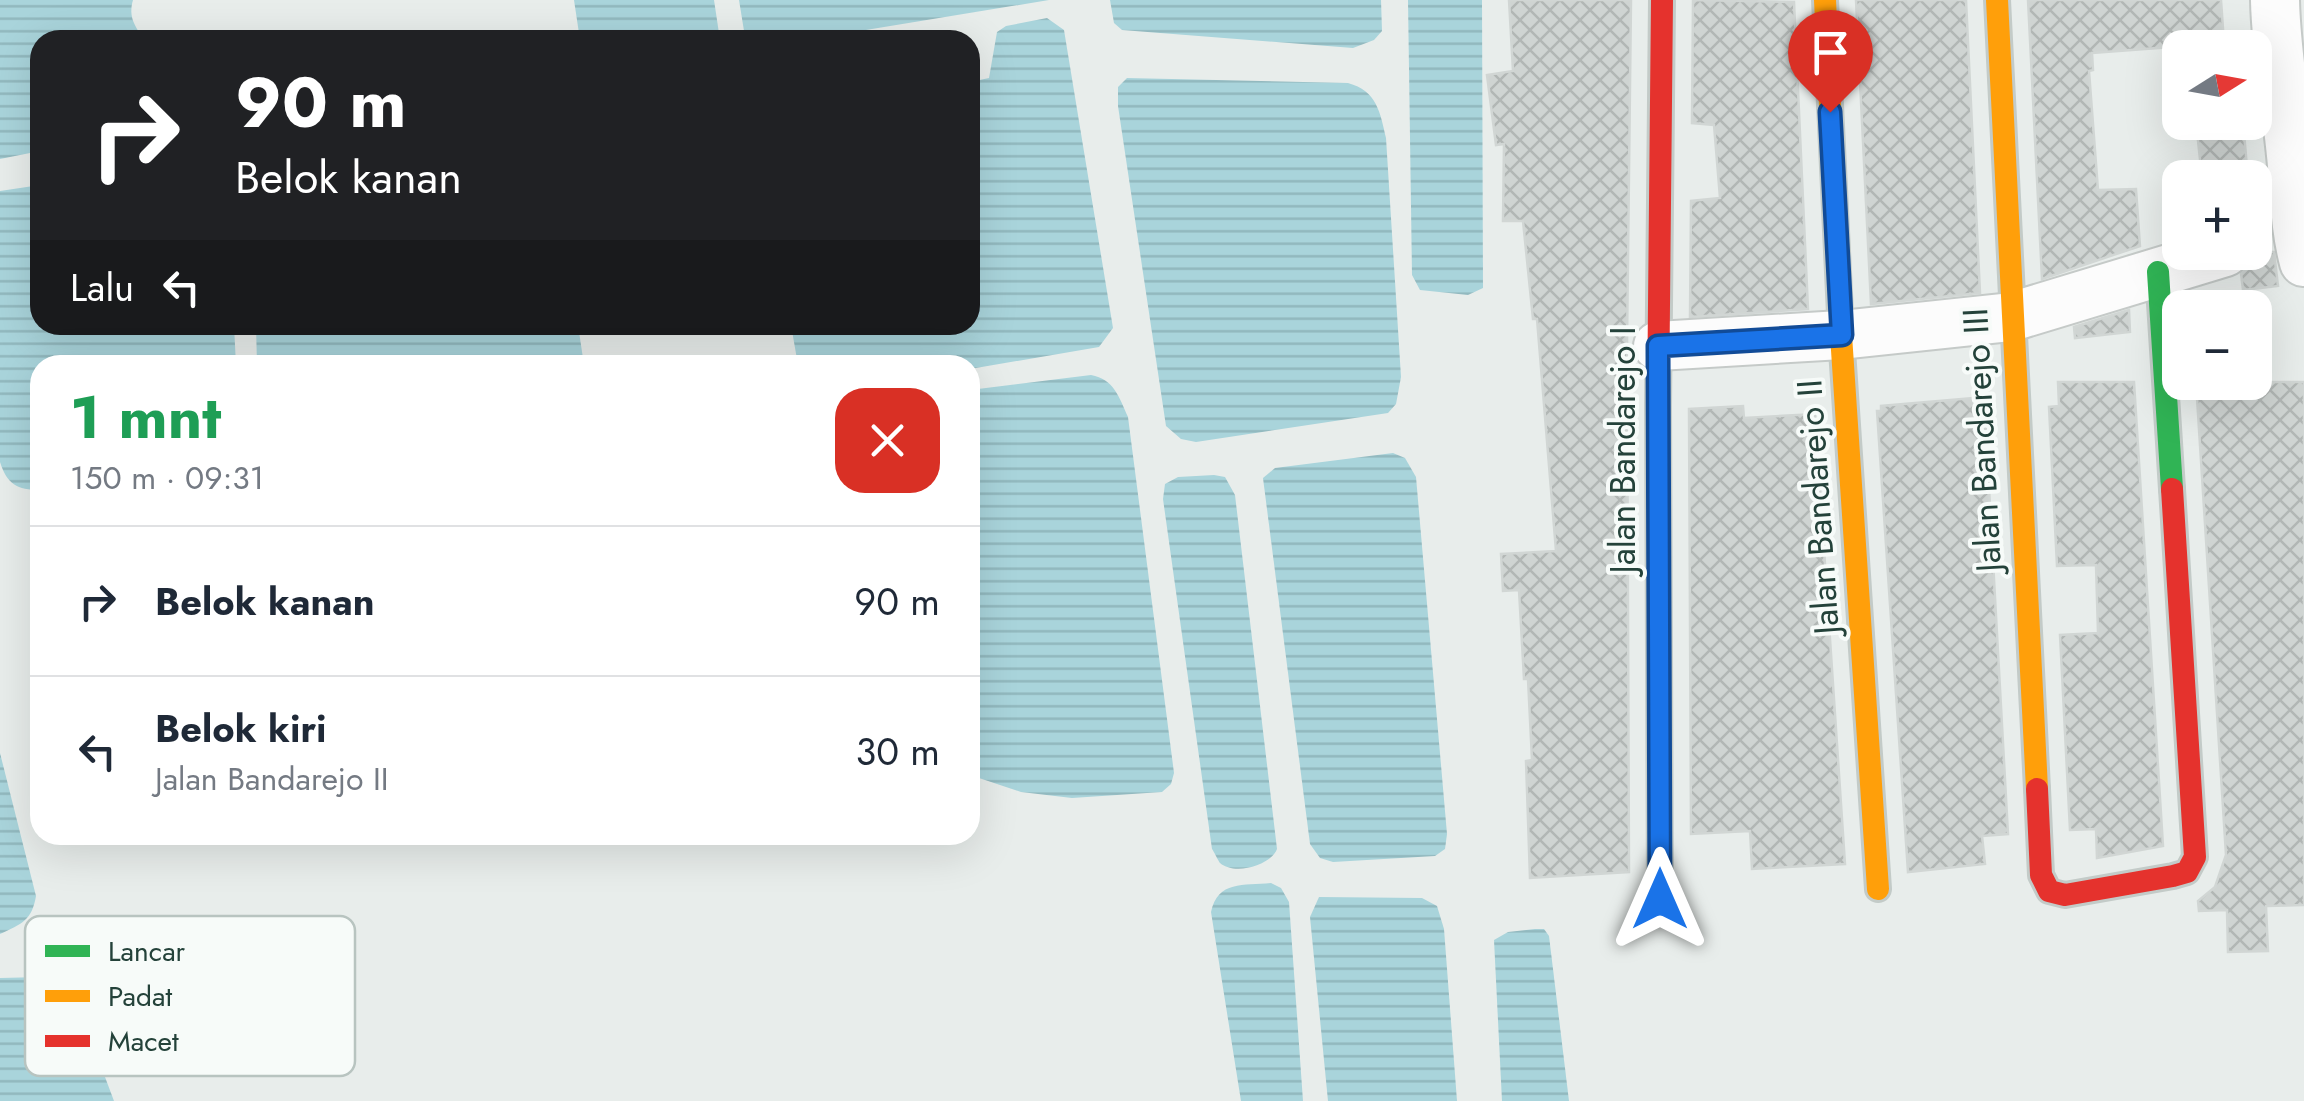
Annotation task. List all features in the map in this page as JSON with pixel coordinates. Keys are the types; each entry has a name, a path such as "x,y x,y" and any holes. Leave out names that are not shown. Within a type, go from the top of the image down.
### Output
{"street":[{"name":"Jalan Bandarejo I","path":"1660,899 1658,346 1662,0"},
{"name":"Jalan Bandarejo II","path":"1825,0 1878,889"},
{"name":"Jalan Bandarejo III","path":"1997,0 2041,875 2049,890 2065,896 2174,876 2187,872 2195,857 2158,272"},
{"path":"2275,0 2294,177 2285,246"},
{"path":"1658,346 1842,335 2011,317 2165,270"}],"water":[{"path":"0,0 133,0 131,12 137,30 30,30 30,153 0,159"},
{"path":"574,0 714,0 718,30 578,30"},
{"path":"739,0 1049,0 866,30 744,30"},
{"path":"1110,0 1381,0 1382,31 1374,40 1353,48 1122,30 1114,23"},
{"path":"1408,0 1482,0 1483,288 1468,295 1420,290 1412,275"},
{"path":"1047,18 1064,30 1113,328 1099,347 980,367 980,355 796,355 793,335 980,335 980,80 989,78 997,32 1006,26"},
{"path":"1127,78 1348,83 1371,97 1386,138 1401,377 1396,404 1388,413 1196,442 1181,439 1166,426 1118,106 1118,87"},
{"path":"30,186 30,335 234,335 236,355 30,355 30,489 14,484 0,462 0,191"},
{"path":"256,335 580,335 582,355 257,355"},
{"path":"1091,375 1110,385 1128,417 1174,773 1171,784 1162,792 1072,798 1021,792 980,778 980,389"},
{"path":"1393,453 1405,458 1416,477 1447,834 1445,849 1435,856 1333,862 1320,858 1310,844 1263,478 1275,468"},
{"path":"1178,477 1225,477 1235,495 1277,849 1268,860 1243,869 1220,863 1212,849 1163,499 1165,484"},
{"path":"0,753 36,896 25,920 0,934"},
{"path":"1271,883 1281,888 1289,902 1303,1101 1241,1101 1211,912 1219,894 1226,890"},
{"path":"1319,897 1422,898 1437,906 1444,929 1457,1101 1328,1101 1310,917"},
{"path":"1544,929 1549,936 1569,1101 1502,1101 1494,940 1508,932"},
{"path":"25,977 25,1076 105,1076 114,1101 0,1101 0,978"}],"building":[{"path":"1509,0 1631,0 1627,346 1629,872 1530,878 1526,761 1532,760 1528,679 1524,679 1519,590 1503,591 1501,554 1556,551 1537,319 1533,319 1523,221 1503,221 1504,144 1496,145 1487,75 1513,71"},
{"path":"1693,0 1794,2 1808,309 1690,317 1691,201 1720,198 1714,125 1692,123"},
{"path":"1856,0 1966,0 1980,293 1871,304"},
{"path":"2028,0 2221,0 2223,30 2162,30 2162,48 2092,53 2093,70 2089,71 2098,190 2136,189 2140,246 2042,279"},
{"path":"2198,140 2245,140 2246,160 2200,160"},
{"path":"2274,252 2278,286 2243,290 2241,273 2272,270"},
{"path":"2129,310 2130,332 2075,338 2074,327"},
{"path":"2058,382 2134,382 2163,846 2097,858 2096,829 2070,830 2060,635 2098,633 2096,565 2057,566 2049,407 2059,406"},
{"path":"2272,382 2304,382 2304,905 2266,906 2268,951 2228,952 2227,910 2199,911 2198,901 2215,887 2226,855 2197,400 2272,400"},
{"path":"1984,397 2008,834 1982,836 1985,864 1908,872 1877,411 1881,411 1881,406"},
{"path":"1743,406 1744,418 1815,414 1845,864 1752,869 1750,831 1691,834 1689,409"}],"traffic: fast":[{"path":"2158,272 2172,489"}],"traffic: slow":[{"path":"1825,0 1841,335 1878,889"},
{"path":"1997,0 2037,789"},
{"path":"1658,406 1660,899"}],"traffic: jam":[{"path":"1658,406 1662,0"},
{"path":"2037,789 2041,875 2049,891 2065,895 2173,876 2187,872 2195,857 2172,489"}],"route":[{"path":"1660,899 1658,346 1842,335 1830,112"}]}
